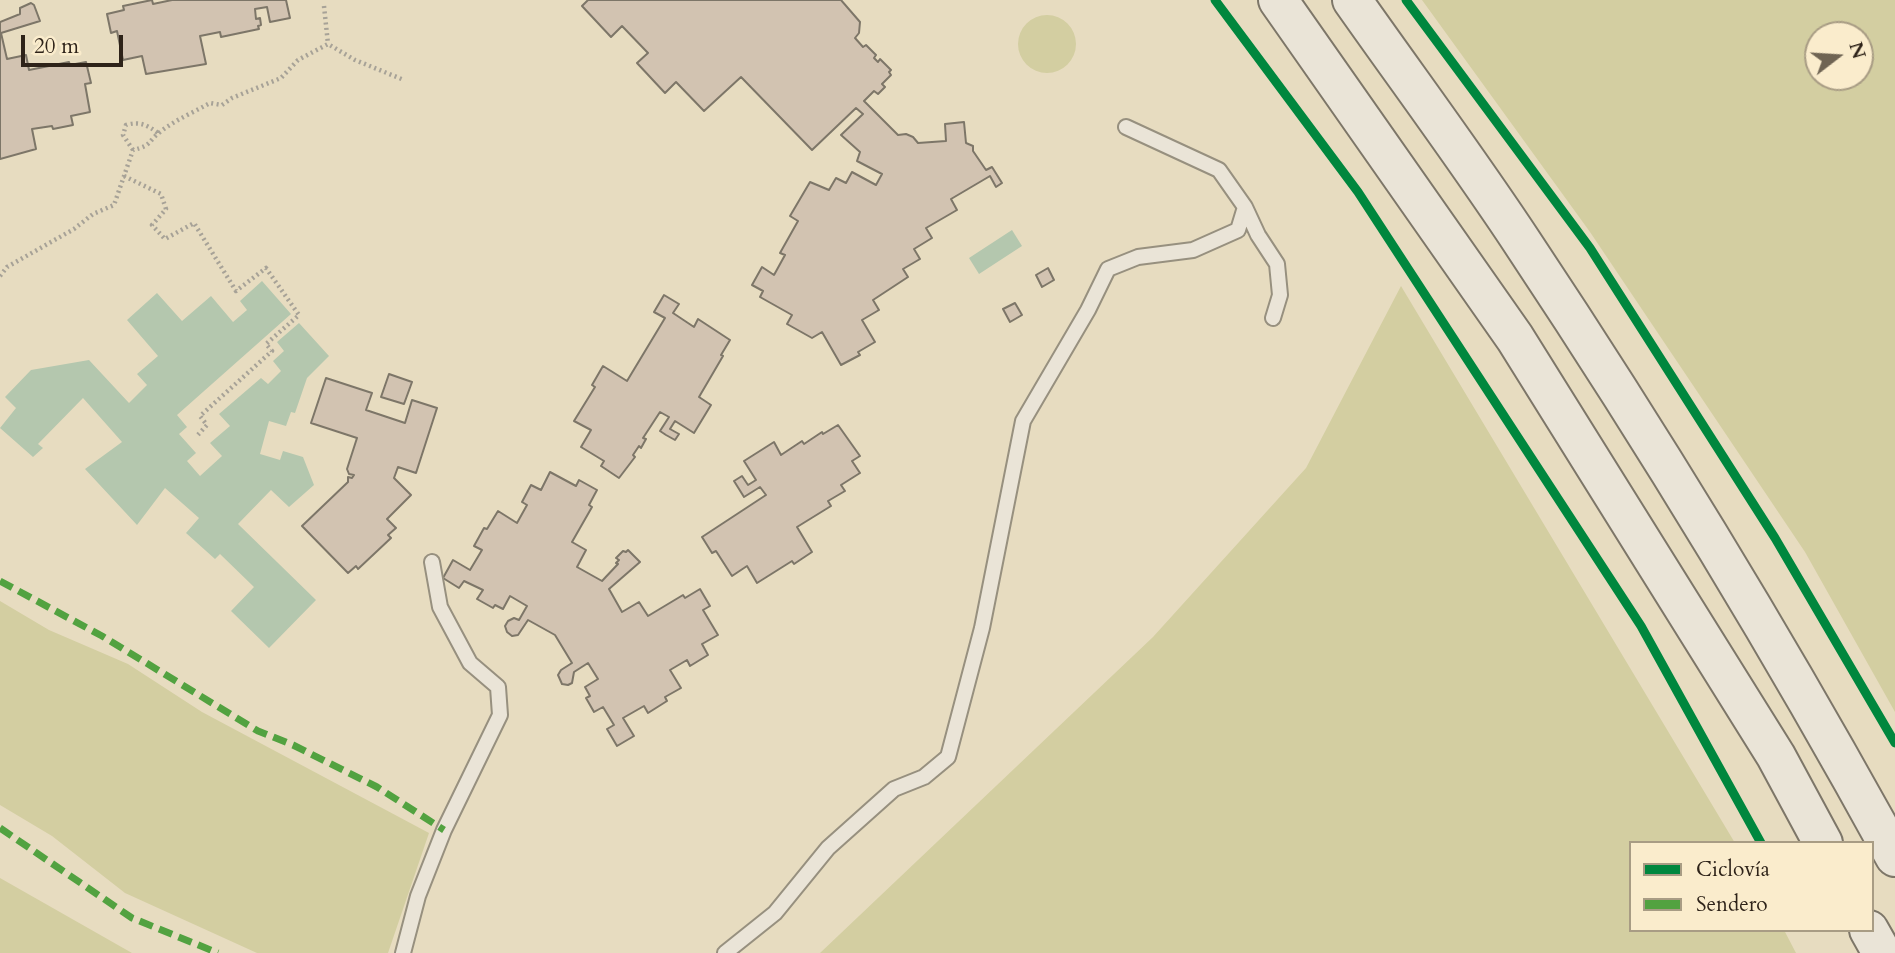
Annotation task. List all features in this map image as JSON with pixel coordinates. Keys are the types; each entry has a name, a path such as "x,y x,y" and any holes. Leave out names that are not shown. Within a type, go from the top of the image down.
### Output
{"main road":[{"path":"1278,0 1515,338 1776,756 1822,841"},
{"path":"1352,0 1521,240 1673,474 1828,736 1895,857"},
{"path":"1871,932 1882,953"}],"lane":[{"path":"1126,127 1220,170 1278,264 1280,295 1273,318"},
{"path":"724,953 775,913 828,848 894,789 924,777 948,757 982,628 1023,421 1088,310 1108,269 1138,257 1193,250 1238,230 1245,207"},
{"path":"403,953 418,896 444,830 500,715 498,687 470,663 440,607 432,562"}],"path":[{"path":"324,6 328,44"},
{"path":"328,44 355,60 404,80"},
{"path":"0,276 7,267 74,229 93,214 114,205 133,150 152,142 158,133 210,103 222,105 232,98 281,78 298,60 328,44"},
{"path":"133,150 123,135 126,125 136,122 148,125 158,133"},
{"path":"124,176 161,194 166,209 152,225 165,239 194,223 236,291 266,268 299,315 267,344 272,351 200,416 207,425 196,437"}],"shaded area":[{"path":"1422,0 1895,0 1895,712 1805,552 1590,232"},
{"path":"1041,15 1053,15 1063,19 1072,28 1076,50 1068,65 1053,73 1041,73 1031,69 1022,60 1018,50 1018,38 1022,28 1031,19"},
{"path":"1012,230 1022,246 979,274 969,258"},
{"path":"262,281 291,314 177,415 187,427 179,434 196,453 187,461 200,476 222,456 210,443 230,426 219,414 261,378 268,384 281,371 273,361 284,351 277,342 299,323 329,356 307,378 295,413 291,412 286,426 269,421 260,454 280,460 283,451 303,457 314,485 289,507 271,490 238,524 316,600 269,648 231,611 254,587 220,554 215,559 186,533 199,518 165,488 137,525 85,469 122,442 83,398 38,444 43,448 33,457 0,428 16,408 5,397 31,370 89,360 129,403 147,385 137,374 158,356 127,320 157,293 182,321 211,296 233,322 247,310 240,301"},
{"path":"1401,286 1734,841 1629,841 1629,932 1785,932 1796,953 820,953 1153,637 1306,468"},
{"path":"0,601 49,630 128,664 202,712 429,833 388,953 257,953 125,893 52,836 0,805"},
{"path":"0,878 132,953 0,953"}],"building":[{"path":"152,0 153,4 172,0 286,0 290,18 270,22 267,7 255,9 256,19 260,18 259,29 221,37 220,32 200,36 206,64 146,74 142,56 123,60 117,31 111,33 107,14 124,10 123,6"},
{"path":"588,0 841,0 860,22 859,33 855,38 876,55 874,58 878,62 880,59 891,70 891,75 882,84 885,87 878,94 874,91 864,101 898,135 906,134 918,143 946,141 945,124 964,122 966,143 973,146 973,151 986,170 992,167 1002,183 996,187 990,176 951,199 957,210 926,228 932,238 914,249 920,259 903,269 908,277 873,300 879,310 862,320 875,342 858,352 860,355 841,365 822,332 812,338 787,324 792,315 760,297 763,291 752,285 762,267 774,275 785,255 780,253 798,221 790,216 810,182 829,190 836,178 846,183 852,172 876,185 882,174 857,161 860,152 841,135 863,114 856,108 812,150 741,77 704,111 676,82 665,93 637,63 648,53 622,26 611,37 582,6"},
{"path":"31,3 40,21 1,33 7,59 26,55 29,70 69,62 70,65 86,62 91,83 85,84 90,112 71,116 73,125 32,129 36,149 0,159 0,22 20,14 20,8"},
{"path":"1048,268 1054,280 1042,287 1036,275"},
{"path":"664,295 679,304 673,313 694,327 698,319 730,340 699,397 711,405 694,433 675,421 670,429 679,434 675,440 666,435 660,431 669,417 660,412 643,438 646,439 641,448 639,446 633,455 635,457 619,478 601,466 604,461 581,447 591,430 574,421 595,387 592,385 603,366 627,381 665,318 654,312"},
{"path":"1015,303 1022,315 1010,322 1003,309"},
{"path":"389,374 412,382 404,404 381,397"},
{"path":"326,378 372,393 366,410 405,423 412,400 437,408 416,473 398,467 394,478 411,495 387,519 396,528 388,535 391,538 358,569 356,566 348,573 302,526 348,482 348,477 352,478 354,475 349,474 347,469 357,438 311,423"},
{"path":"838,425 860,456 852,461 860,473 841,485 845,491 828,501 831,506 797,527 812,552 757,583 747,566 732,576 716,551 712,553 702,537 766,495 760,487 744,497 734,481 742,476 748,485 756,480 744,461 774,442 781,455 802,441 804,444"},
{"path":"550,472 576,486 579,480 597,490 589,505 592,507 572,542 586,550 577,567 602,581 618,564 616,563 619,560 616,558 623,551 628,550 640,562 609,589 622,612 639,602 648,616 683,595 685,598 700,589 710,606 703,610 718,635 702,644 708,655 690,666 687,660 670,670 681,688 665,697 667,701 648,713 644,706 623,718 634,736 617,746 607,729 614,725 603,707 594,712 586,698 590,696 585,687 598,679 588,663 574,672 572,683 562,684 558,675 572,663 555,635 528,620 518,635 512,636 507,632 505,626 508,621 514,618 519,620 527,606 510,596 503,609 495,605 493,608 477,599 483,590 464,581 459,588 443,578 453,560 470,570 482,550 474,546 484,528 487,529 498,511 517,523 527,505 522,502 531,485 541,490"}],"marked path":[{"path":"0,581 102,636 258,731 293,745 377,787 444,830"},
{"path":"0,828 132,918 218,953"}],"cycle path":[{"path":"1215,0 1358,192 1641,626 1760,841"},
{"path":"1406,0 1590,248 1775,538 1895,743"}]}
